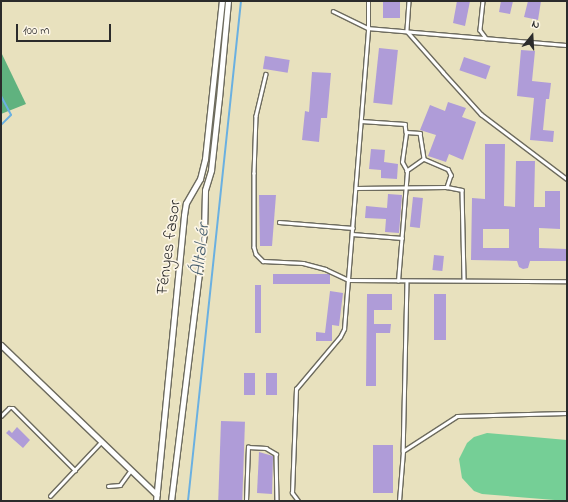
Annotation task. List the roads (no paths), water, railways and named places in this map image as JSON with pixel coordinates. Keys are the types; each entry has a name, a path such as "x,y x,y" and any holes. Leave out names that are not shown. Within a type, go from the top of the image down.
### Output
{"street":[{"name":"Fényes fasor","path":"156,501 184,215 186,203 200,178 205,158 222,1"},
{"path":"171,501 204,232 205,190 211,170 228,1"},
{"path":"1,345 156,495"}],"lane":[{"path":"298,501 292,493 296,389 340,337 344,329 368,28 368,1"},
{"path":"409,1 407,31 481,114 567,179"},
{"path":"483,1 480,30 487,38"},
{"path":"333,11 368,28 567,45"},
{"path":"266,74 256,116 254,173 256,254 263,261 272,263 303,263 325,269 349,280 567,281"},
{"path":"361,121 405,124 406,132 402,162 408,171 398,281"},
{"path":"406,132 420,133 424,159"},
{"path":"408,171 424,159"},
{"path":"424,159 448,169 451,175 447,187"},
{"path":"356,188 447,187 462,190 464,280"},
{"path":"279,222 353,228"},
{"path":"352,234 402,238"},
{"path":"399,501 403,451 407,281"},
{"path":"1,416 9,408 13,408 75,470"},
{"path":"403,451 457,416 567,413"},
{"path":"50,496 101,442"},
{"path":"246,501 248,447 266,448 276,454 277,501"},
{"path":"108,486 120,485 130,471"}],"waterway":[{"name":"Által-ér","path":"188,501 241,1"},
{"path":"1,96 11,115 1,125"}]}
